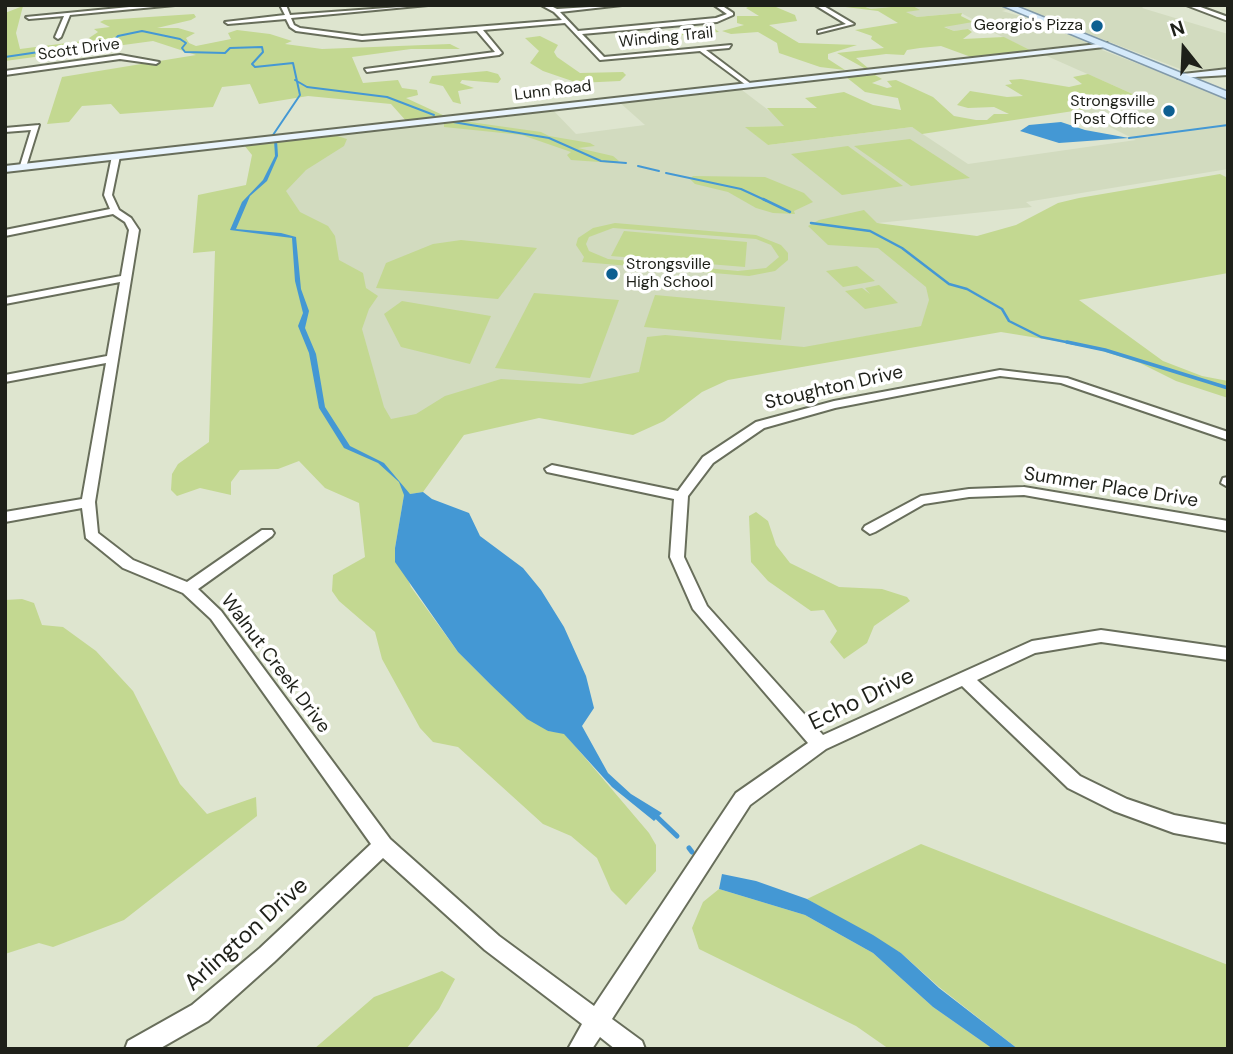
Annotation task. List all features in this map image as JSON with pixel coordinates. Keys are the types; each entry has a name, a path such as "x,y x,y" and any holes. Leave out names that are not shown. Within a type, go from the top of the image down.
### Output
{"main road":[{"path":"1005,5 1228,96"}],"street":[{"path":"29,17 172,5"},
{"path":"283,5 287,17 298,30 362,38 563,22"},
{"path":"228,22 425,5"},
{"path":"544,5 556,11 619,5"},
{"path":"576,33 717,20 731,14 717,5"},
{"path":"818,5 850,24 820,32"},
{"path":"1189,5 1226,17"},
{"name":"Winding Trail","path":"556,11 563,22 602,59 729,46"},
{"path":"58,37 68,14"},
{"path":"367,70 499,53 478,29"},
{"name":"Lunn Road","path":"5,169 1104,45"},
{"path":"701,49 748,85"},
{"name":"Scott Drive","path":"6,74 120,57 156,62"},
{"path":"1178,75 1228,72"},
{"path":"5,130 36,127 23,167"},
{"name":"Walnut Creek Drive","path":"116,156 108,195 115,211 128,220 134,230 88,502 91,535 128,564 188,589 216,615 383,845 492,943 634,1049"},
{"path":"5,233 115,211"},
{"path":"5,301 125,278"},
{"path":"5,379 112,358"},
{"name":"Stoughton Drive","path":"681,496 708,460 760,425 834,405 1000,373 1063,380 1228,436"},
{"path":"552,469 681,496 677,557 701,609 820,744"},
{"name":"Summer Place Drive","path":"870,529 921,500 969,493 1024,491 1228,526"},
{"path":"5,517 88,502"},
{"path":"188,589 267,533"},
{"name":"Echo Drive","path":"579,1049 743,799 820,744 1032,647 1101,636 1228,654"},
{"path":"964,678 1074,782 1121,806 1174,824 1228,834"},
{"name":"Arlington Drive","path":"136,1049 201,1013 267,956 383,845"}],"shaded area":[{"path":"911,5 871,9 864,6"},
{"path":"911,5 1000,5 1009,9 1002,11 1041,22 1088,43 1030,50 984,28 954,31 943,26 976,21 961,13 917,17 905,12"},
{"path":"1013,5 1145,5 1142,8 1228,34 1228,68 1183,70"},
{"name":"Strongsville High School","path":"1094,47 1228,98 1228,169 1026,202 1032,207 878,223 985,314 300,442 274,140 551,108 576,134 645,125 618,101 738,87 780,119 784,126 746,127 768,145 912,127 968,164 1136,140 1072,108 1144,99 1040,53"}],"green space":[{"path":"829,5 860,5 871,9 911,5 920,10 906,12 917,17 962,13 961,16 973,22 944,27 954,31 968,29 972,32 963,39 1004,37 1030,50 971,57 941,46 920,48 907,50 904,55 886,54 856,58 868,68 864,68 837,53 884,48 871,39 872,36 855,30 898,23 878,11"},
{"path":"23,6 16,33 20,49 91,40 89,38 98,32 94,29 110,27 100,22 104,20 194,14 196,17 191,20 157,28 178,28 195,33 186,38 196,46 231,39 228,33 237,30 270,34 292,41 285,44 322,49 450,44 460,49 411,49 352,57 363,83 398,80 402,88 417,90 418,95 406,98 447,117 407,122 391,104 308,96 259,104 250,84 222,87 213,107 120,114 111,104 82,106 69,122 47,124 62,77 196,55 153,41 5,61 5,13"},
{"path":"776,7 795,15 797,21 769,25 799,43 857,45 828,54 828,59 845,70 820,67 779,53 777,43 758,32 731,34 722,31 744,25 737,23 737,16 759,16 746,8"},
{"path":"714,28 719,32 652,38 645,43 624,43 622,38"},
{"path":"540,36 558,45 554,52 557,57 580,73 623,72 626,75 620,81 578,83 543,71 530,63 539,51 525,38"},
{"path":"487,71 498,74 501,79 498,83 462,80 460,83 474,88 458,91 461,104 453,102 443,86 429,83 432,76"},
{"path":"1088,74 1146,100 922,134 912,127 768,145 745,127 784,126 767,108 817,108 805,98 844,92 873,105 901,110 898,98 865,92 846,77 875,75 882,79 872,83 887,88 892,87 887,81 896,80 933,97 954,116 987,120 994,114 1009,114 994,107 968,108 957,105 970,91 1007,97 1023,96 1005,85 1012,84 1009,80 1021,79 1069,87 1082,84 1073,77"},
{"path":"463,121 541,132 549,136 590,143 595,146 578,148 613,156 619,161 614,163 571,160 567,155 571,152 522,135 444,127 444,123"},
{"path":"334,135 347,139 344,146 306,170 286,191 300,212 328,226 335,236 339,260 363,273 366,288 378,296 369,309 362,329 384,407 391,419 416,414 445,396 501,379 581,384 639,372 647,337 665,335 804,347 921,326 929,300 926,287 878,248 828,245 808,226 819,220 864,210 877,223 977,236 1016,225 1058,203 1220,174 1228,178 1228,273 1079,300 1163,361 1202,376 1228,381 1228,398 1176,381 1140,363 1087,346 1001,332 728,380 702,392 664,421 633,435 539,418 464,435 423,492 404,495 395,548 411,587 458,652 491,685 548,731 564,733 649,833 656,845 656,871 626,905 611,890 597,858 571,836 543,824 458,747 433,742 420,728 382,659 375,632 339,601 332,591 333,575 365,557 359,503 325,488 299,461 278,469 240,470 231,482 231,495 200,488 177,496 171,490 172,474 178,464 209,442 215,251 193,253 198,195 246,185 252,155 244,145"},
{"path":"910,139 970,178 911,186 854,146"},
{"path":"848,146 903,186 842,195 791,154"},
{"path":"693,176 765,177 804,193 813,202 794,211 795,214 773,213 756,208 728,192 695,184 690,179"},
{"path":"615,223 756,235 781,245 788,253 788,260 775,271 749,276 582,262 584,257 576,245 578,238 593,228","holes":["613,228 756,239 771,245 779,257 766,268 738,271 608,259 589,251 586,244 589,237"]},
{"path":"624,231 747,242 745,267 611,256"},
{"path":"461,240 537,248 498,299 376,288 386,263 433,244"},
{"path":"857,266 875,281 843,287 826,271"},
{"path":"879,285 898,303 865,309 845,291 862,288 870,294 865,288"},
{"path":"534,293 619,300 590,378 495,368"},
{"path":"655,295 785,307 781,340 644,327"},
{"path":"402,301 491,316 470,364 401,347 384,314"},
{"path":"756,512 768,521 776,545 790,563 839,587 882,589 907,597 910,601 874,626 867,643 844,659 830,642 837,631 824,610 811,611 768,581 751,562 749,516"},
{"path":"22,599 34,603 42,625 63,627 96,651 133,691 180,784 207,814 256,797 257,816 124,920 53,947 39,943 5,954 5,600"},
{"path":"921,844 1228,965 1228,1049 1018,1049 939,987 901,953 807,899"},
{"path":"719,889 805,915 873,953 933,1007 993,1049 889,1049 856,1026 699,949 692,928 703,902"},
{"path":"442,971 455,979 439,1009 406,1049 314,1049 374,997"}],"water":[{"path":"1061,122 1085,130 1129,138 1059,143 1020,131 1029,125"},
{"path":"274,140 277,140 278,156 267,181 250,196 236,229 296,237 301,289 309,311 305,328 316,354 325,407 350,446 384,463 410,494 423,492 432,499 469,513 480,536 523,568 541,590 564,627 586,676 594,708 582,726 608,773 631,794 662,813 654,821 612,787 564,734 548,731 527,719 458,652 395,562 404,495 399,482 378,463 344,448 319,408 309,353 298,326 303,313 295,281 292,238 230,230 242,202 263,180 275,156"},
{"path":"722,874 756,881 807,899 873,935 901,953 939,988 1018,1049 993,1049 933,1007 873,953 805,915 719,889"}],"waterway":[{"path":"5,57 113,41 118,36 142,31 180,39 186,43 182,48 185,52 225,53 230,48 262,47 263,52 252,64 255,67 293,63 297,81"},
{"path":"273,135 300,95 297,81"},
{"path":"297,81 307,87 387,97 434,115"},
{"path":"453,122 549,138 601,161 626,163"},
{"path":"1129,138 1228,125"},
{"path":"638,166 659,171"},
{"path":"666,173 741,189 767,201"},
{"path":"763,199 790,212"},
{"path":"811,223 870,231 902,248 949,284 967,289 1002,309 1009,321 1041,337 1076,344"},
{"path":"1067,342 1105,350 1228,388"},
{"path":"656,816 677,836"},
{"path":"689,848 692,852"}],"place":[{"name":"Georgio's Pizza","path":"1097,26"},
{"name":"Strongsville Post Office","path":"1169,111"},
{"name":"Strongsville High School","path":"612,274"}]}
